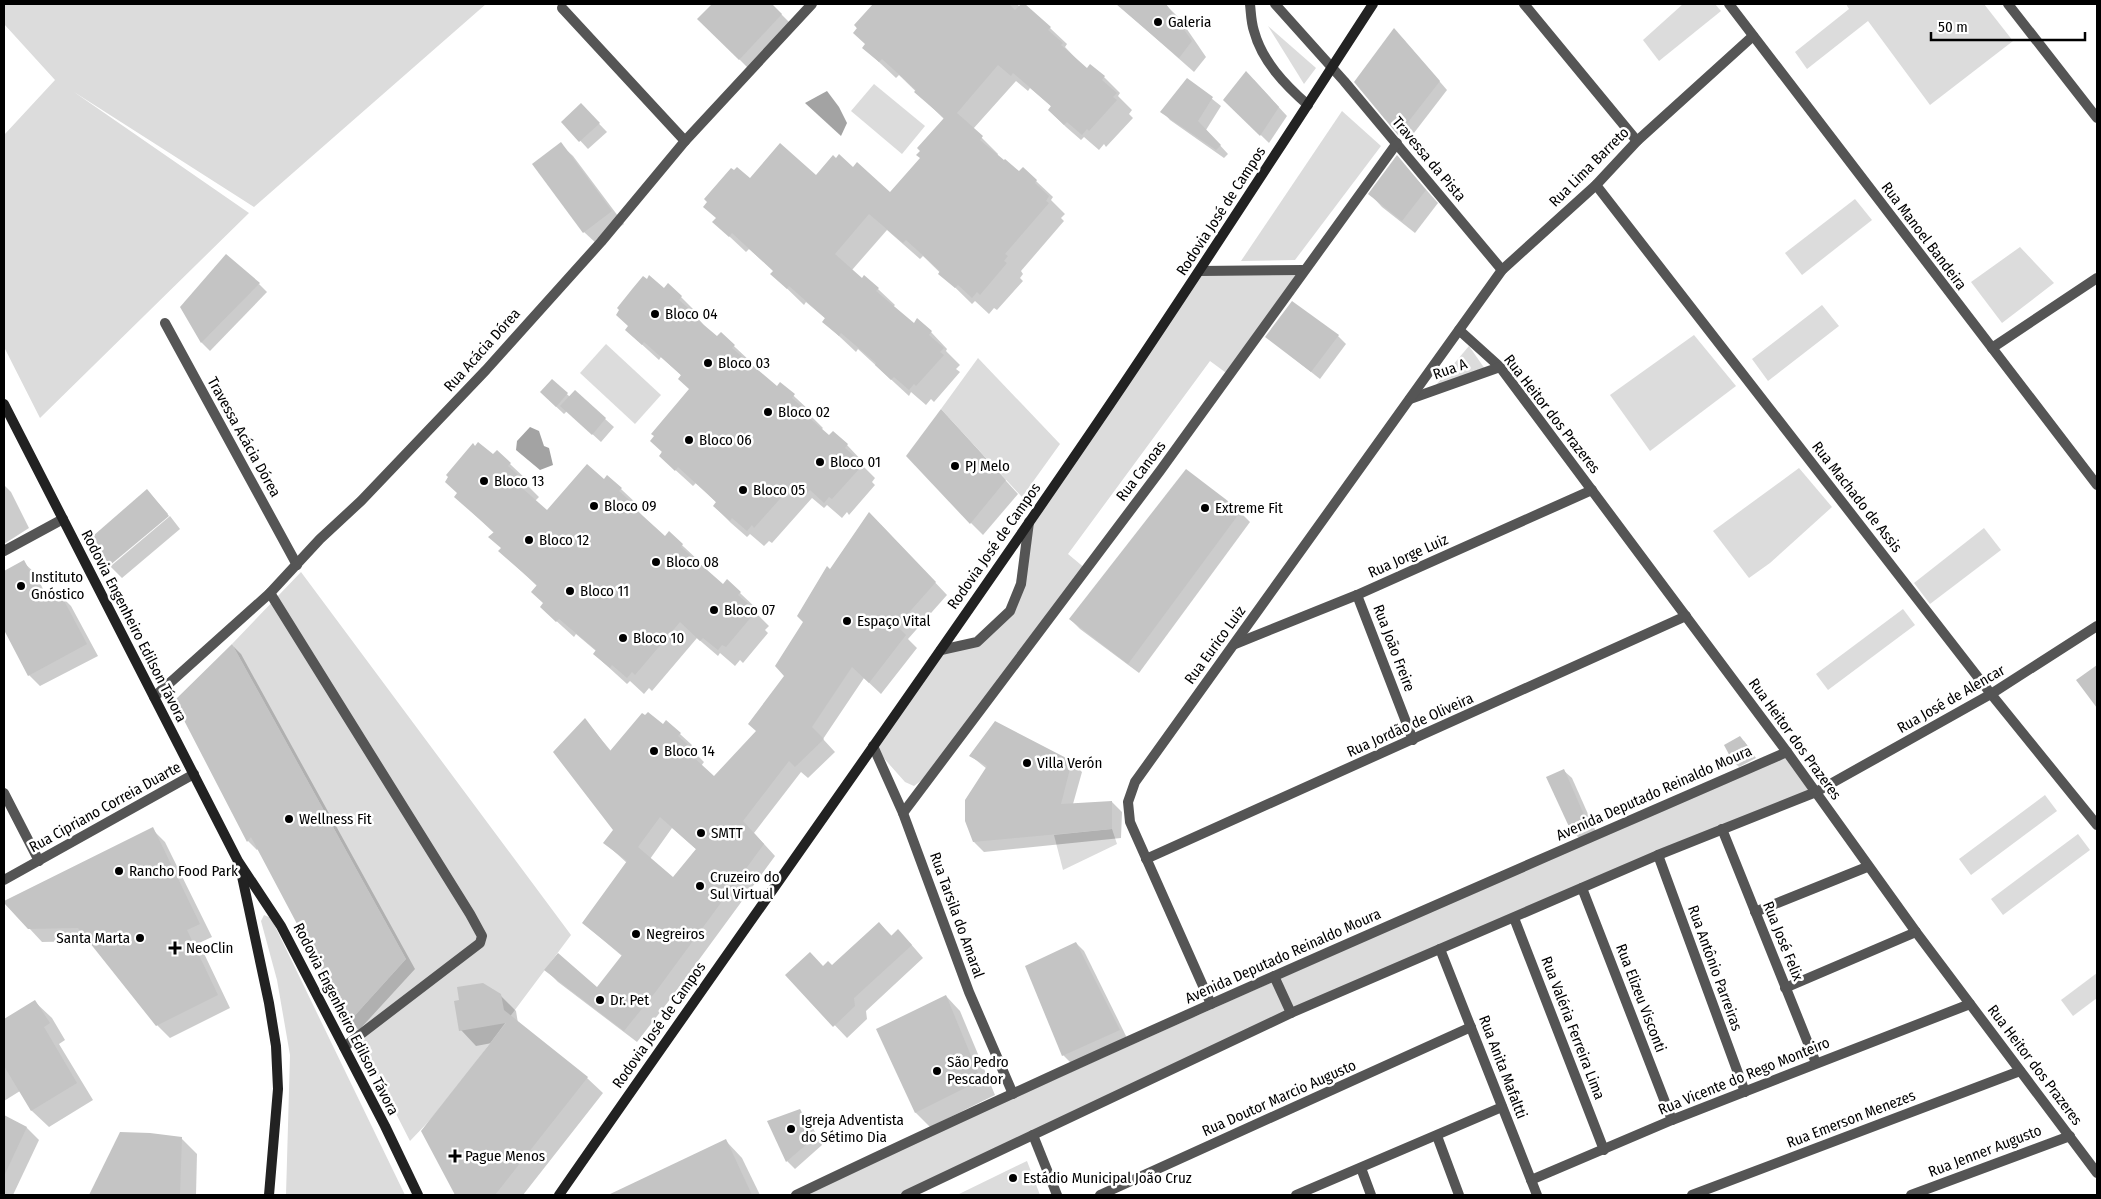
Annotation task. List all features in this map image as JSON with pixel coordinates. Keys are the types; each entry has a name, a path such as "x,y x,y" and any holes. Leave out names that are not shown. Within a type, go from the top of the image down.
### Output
{"main road":[{"name":"Rodovia José de Campos","path":"559,1195 1029,522 1200,270 1373,4"},
{"name":"Rodovia Engenheiro Edilson Távora","path":"4,404 238,861 281,926 418,1195"},
{"name":"Rodovia Engenheiro Edilson Távora","path":"238,861 269,1003 276,1046 278,1089 270,1195"}],"street":[{"path":"1250,4 1254,31 1266,58 1285,84 1308,105"},
{"name":"Travessa da Pista","path":"1275,4 1397,143 1502,270"},
{"path":"1524,4 1637,140"},
{"name":"Rua Manoel Bandeira","path":"1729,4 2097,485"},
{"path":"2008,4 2097,118"},
{"name":"Rua Acácia Dórea","path":"154,697 270,593 320,539 361,501 486,370 601,242 685,141 807,6"},
{"path":"562,8 685,141"},
{"name":"Rua Lima Barreto","path":"1459,330 1502,270 1596,185 1637,140 1753,36"},
{"name":"Rua Canoas","path":"903,814 1160,471 1397,143"},
{"name":"Rua Machado de Assis","path":"1596,185 1990,694 2097,825"},
{"path":"1200,270 1304,270"},
{"path":"1992,348 2097,278"},
{"name":"Travessa Acácia Dórea","path":"165,323 297,565"},
{"name":"Rua Heitor dos Prazeres","path":"1459,330 1500,367 1787,752 1867,866 2097,1173"},
{"name":"Rua Eurico Luiz","path":"1211,1004 1130,822 1128,802 1136,782 1459,330"},
{"name":"Rua A","path":"1410,400 1500,367"},
{"name":"Rua Jorge Luiz","path":"1234,645 1357,595 1592,490"},
{"path":"4,551 62,519"},
{"path":"941,650 977,642 1010,611 1021,584 1029,522"},
{"path":"270,593 482,936 480,943 344,1047"},
{"name":"Rua João Freire","path":"1357,595 1413,740"},
{"name":"Rua Jordão de Oliveira","path":"1146,859 1686,616"},
{"name":"Rua José de Alencar","path":"1816,792 1990,694 2097,626"},
{"name":"Rua Tarsila do Amaral","path":"872,746 903,814 970,992 1013,1094"},
{"name":"Avenida Deputado Reinaldo Moura","path":"796,1195 918,1137 1211,1004 1787,752"},
{"name":"Rua Cipriano Correia Duarte","path":"4,880 194,774"},
{"path":"906,1195 1291,1013 1658,855 1816,792"},
{"path":"4,793 39,861"},
{"name":"Rua José Felix","path":"1722,829 1816,1063"},
{"name":"Rua Antônio Parreiras","path":"1658,855 1745,1092"},
{"path":"1755,912 1867,866"},
{"name":"Rua Elizeu Visconti","path":"1582,888 1672,1120"},
{"name":"Rua Valéria Ferreira Lima","path":"1514,918 1604,1150"},
{"path":"1786,988 1916,932"},
{"name":"Rua Anita Mafaltti","path":"1440,949 1537,1195"},
{"path":"1274,976 1291,1013"},
{"name":"Rua Vicente do Rego Monteiro","path":"1531,1180 1672,1120 1970,1004"},
{"name":"Rua Doutor Marcio Augusto","path":"1100,1195 1471,1027"},
{"name":"Rua Emerson Menezes","path":"1692,1195 2020,1070"},
{"path":"1296,1195 1502,1108"},
{"path":"1033,1135 1057,1195"},
{"path":"1437,1136 1459,1195"},
{"name":"Rua Jenner Augusto","path":"1911,1195 2070,1136"},
{"path":"1360,1168 1371,1195"}],"shaded area":[{"path":"4,4 486,4 254,207 74,92 249,213 40,418 4,347 4,135 55,80 4,24"},
{"path":"1683,4 1715,4 1721,11 1659,61 1643,40"},
{"path":"1846,4 1984,4 2013,41 1930,105 1868,21 1807,69 1795,52 1849,9"},
{"path":"1268,26 1316,68 1304,84"},
{"path":"874,84 925,126 902,154 851,111"},
{"path":"827,91 839,107 847,123 841,136 805,103"},
{"path":"1342,111 1381,146 1295,260 1241,261"},
{"path":"1855,199 1872,220 1802,275 1785,253"},
{"path":"2020,247 2054,283 2002,323 1971,282"},
{"path":"1304,270 1229,375 1210,361 1068,554 1086,569 922,780 914,786 905,782 873,746 941,650 977,642 1010,611 1029,522 1200,271"},
{"path":"1822,305 1839,326 1768,381 1752,359"},
{"path":"1694,335 1736,386 1650,451 1610,395"},
{"path":"606,344 661,395 635,424 580,373"},
{"path":"1469,346 1485,369 1430,392"},
{"path":"978,358 1060,444 1022,497 941,409"},
{"path":"530,427 539,431 544,446 549,448 553,465 540,470 516,450 517,441"},
{"path":"1799,468 1832,507 1770,563 1749,578 1713,531"},
{"path":"1984,528 2001,550 1930,604 1914,583"},
{"path":"301,572 571,935 473,1066 430,1120 410,1141 349,1022 406,959 232,644"},
{"path":"1903,609 1915,625 1828,690 1816,674"},
{"path":"1787,752 1816,792 1291,1013 906,1195 796,1195"},
{"path":"2045,795 2057,811 1971,875 1959,859"},
{"path":"1112,829 1117,844 1063,870 1054,835"},
{"path":"2078,834 2090,850 2003,915 1991,899"},
{"path":"264,915 271,918 405,1195 286,1195 290,1055 277,980 261,921"},
{"path":"2097,973 2097,998 2073,1016 2061,1000"},
{"name":"Estádio Municipal João Cruz","path":"1027,1161 1040,1195 957,1195"}],"building":[{"path":"712,4 772,4 782,14 739,60 697,19"},
{"path":"873,4 1009,4 1015,10 1021,4 1025,4 1051,27 1048,30 1063,43 1061,45 1087,68 1090,64 1105,76 1102,80 1117,93 1113,97 1117,100 1089,131 1087,129 1082,135 1067,122 1064,125 1048,110 1051,106 1013,73 1011,76 998,65 957,113 983,136 980,140 1019,171 1023,167 1037,180 1035,183 1049,196 1046,201 1049,203 1005,254 1008,256 1004,261 1007,263 980,295 977,292 972,298 958,285 955,288 938,274 940,271 906,240 903,243 869,214 835,254 862,278 864,275 879,288 876,291 914,323 917,318 932,331 929,335 944,348 940,352 944,355 916,386 914,384 909,390 894,377 891,380 875,365 876,363 841,333 839,336 822,322 825,318 789,286 787,289 770,274 773,271 732,233 729,237 712,222 716,218 703,207 707,202 704,199 731,168 734,170 737,167 750,178 780,143 816,175 833,155 836,158 839,154 853,167 857,162 890,192 920,158 916,155 920,151 917,148 944,118 914,92 916,90 882,59 879,62 862,48 865,44 853,33 857,28 854,25"},
{"name":"Galeria","path":"1116,4 1166,4 1192,41 1179,58"},
{"path":"1394,28 1440,81 1398,135 1354,82"},
{"path":"1246,71 1279,107 1260,136 1223,100"},
{"path":"1187,78 1213,97 1198,121 1221,145 1216,150 1160,112"},
{"path":"581,103 600,123 579,142 561,122"},
{"path":"561,142 612,211 583,233 532,164"},
{"path":"1397,155 1426,190 1402,221 1368,194"},
{"path":"226,254 260,283 201,343 180,307"},
{"path":"649,275 664,288 668,283 682,296 679,300 694,313 692,315 717,336 721,332 735,345 732,348 777,386 780,382 795,394 792,398 807,411 805,414 829,435 833,431 848,444 845,448 860,461 856,465 860,468 832,499 829,497 824,503 810,490 807,493 795,482 754,528 752,525 747,531 732,518 730,521 713,506 716,502 678,467 675,471 659,456 662,452 650,441 654,436 651,434 689,389 678,379 681,375 644,342 642,345 625,330 628,326 616,315 619,310 617,308 633,288 643,276 647,279"},
{"path":"1292,301 1339,335 1311,372 1265,337"},
{"path":"552,379 568,393 556,407 540,392"},
{"path":"575,390 606,418 592,435 560,406"},
{"name":"PJ Melo","path":"941,409 1006,480 970,524 906,456"},
{"path":"478,442 493,454 497,450 511,463 508,466 523,479 520,484 522,488 547,510 587,464 604,479 607,475 622,488 619,491 634,504 632,506 665,536 669,531 683,544 681,547 723,584 727,579 741,592 738,595 753,608 749,613 752,616 726,647 722,645 718,650 703,638 700,641 680,622 635,675 632,672 627,678 612,665 610,668 593,654 596,650 559,619 556,622 540,607 543,603 531,592 537,585 498,551 501,548 488,537 494,532 454,497 457,493 445,482 448,477 446,475 473,443 475,446"},
{"path":"1186,469 1241,511 1128,664 1069,619"},
{"path":"147,489 169,516 109,566 93,536"},
{"path":"869,512 936,582 897,626 906,635 869,683 852,667 812,727 824,739 795,767 789,761 743,821 764,844 657,990 624,1031 544,970 558,953 597,987 622,955 582,923 627,861 603,843 613,830 553,752 585,718 610,751 642,713 645,715 648,712 663,724 666,720 681,733 678,736 693,749 689,753 714,776 756,731 748,724 784,676 775,666 803,622 797,616 827,566 830,569","holes":["660,817 696,849 673,877 638,847"]},
{"path":"24,560 46,601 60,593 87,644 28,676 4,630 4,571"},
{"path":"232,644 406,959 349,1022 251,837 247,842 174,701"},
{"path":"2097,665 2097,708 2076,680"},
{"path":"995,721 1072,761 1061,804 1112,801 1112,829 973,842 965,821 965,800 987,766 969,756"},
{"path":"1740,736 1754,754 1734,764 1724,745"},
{"path":"1564,769 1588,824 1571,831 1546,777"},
{"path":"153,827 200,924 187,930 218,995 156,1026 78,928 28,929 4,903 4,901"},
{"path":"879,922 891,936 898,929 912,945 854,998 855,1006 833,1027 785,975 810,952 823,966 828,961 832,965"},
{"path":"1076,942 1120,1030 1062,1056 1025,966"},
{"path":"483,983 501,994 504,1010 588,1077 495,1195 455,1195 421,1131 506,1023 459,1031 454,1001 459,1000 457,987"},
{"path":"946,995 981,1080 915,1113 876,1029"},
{"path":"35,1000 50,1023 44,1027 77,1083 31,1111 4,1066 4,1019"},
{"name":"Igreja Adventista do Sétimo Dia","path":"800,1109 815,1137 786,1162 767,1121"},
{"path":"4,1115 27,1127 4,1176"},
{"path":"120,1132 182,1137 180,1195 89,1195"},
{"path":"726,1139 752,1195 608,1195"}],"place":[{"name":"Galeria","path":"1158,22"},
{"name":"Bloco 04","path":"655,314"},
{"name":"Bloco 03","path":"708,363"},
{"name":"Bloco 02","path":"768,412"},
{"name":"Bloco 06","path":"689,440"},
{"name":"Bloco 01","path":"820,462"},
{"name":"PJ Melo","path":"955,466"},
{"name":"Bloco 13","path":"484,481"},
{"name":"Bloco 05","path":"743,490"},
{"name":"Bloco 09","path":"594,506"},
{"name":"Extreme Fit","path":"1205,508"},
{"name":"Bloco 12","path":"529,540"},
{"name":"Bloco 08","path":"656,562"},
{"name":"Instituto Gnóstico","path":"21,586"},
{"name":"Bloco 11","path":"570,591"},
{"name":"Bloco 07","path":"714,610"},
{"name":"Espaço Vital","path":"847,621"},
{"name":"Bloco 10","path":"623,638"},
{"name":"Bloco 14","path":"654,751"},
{"name":"Villa Verón","path":"1027,763"},
{"name":"Wellness Fit","path":"289,819"},
{"name":"SMTT","path":"701,833"},
{"name":"Rancho Food Park","path":"119,871"},
{"name":"Cruzeiro do Sul Virtual","path":"700,886"},
{"name":"Negreiros","path":"636,934"},
{"name":"Santa Marta","path":"140,938"},
{"name":"NeoClin","path":"175,948"},
{"name":"Dr. Pet","path":"600,1000"},
{"name":"São Pedro Pescador","path":"937,1071"},
{"name":"Igreja Adventista do Sétimo Dia","path":"791,1129"},
{"name":"Pague Menos","path":"455,1156"},
{"name":"Estádio Municipal João Cruz","path":"1013,1178"}]}
